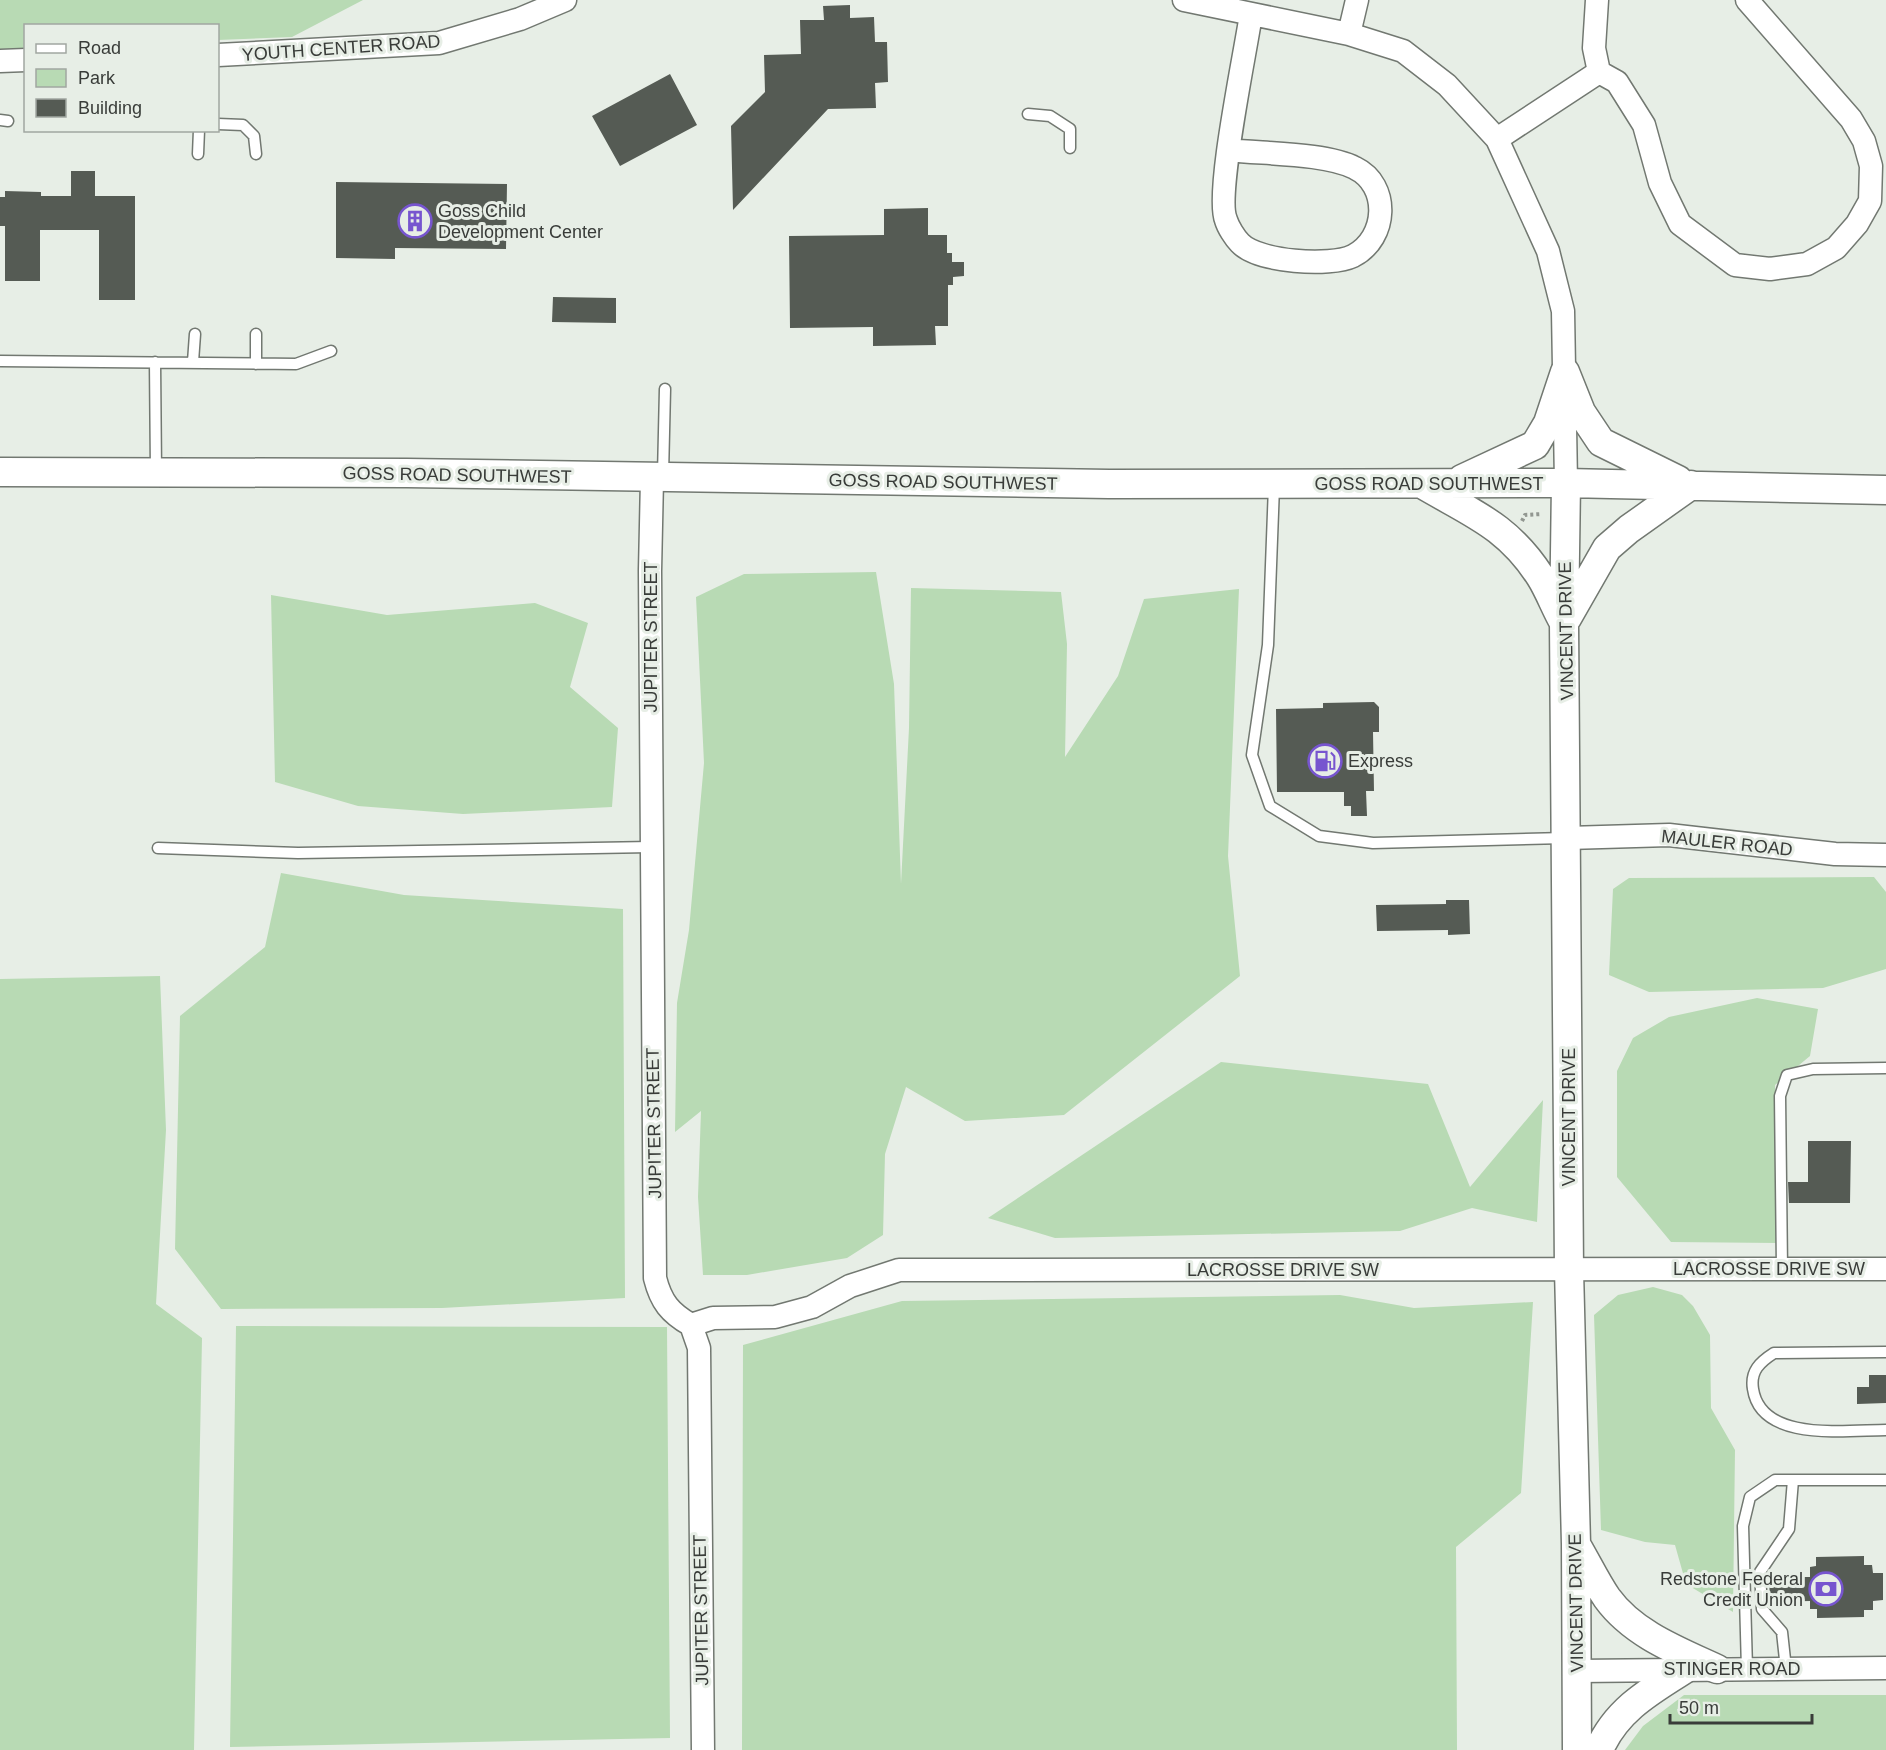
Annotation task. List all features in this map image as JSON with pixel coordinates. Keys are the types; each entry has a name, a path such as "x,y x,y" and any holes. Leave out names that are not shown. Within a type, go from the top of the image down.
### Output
{"street":[{"name":"YOUTH CENTER ROAD","path":"219,56 439,44 520,19 565,0"},
{"path":"1184,0 1349,34 1403,51 1447,85 1497,139 1534,217 1554,272 1563,311 1566,483"},
{"path":"1349,34 1358,0"},
{"path":"1597,0 1594,48 1599,72 1617,82 1644,125 1660,183 1680,224 1735,265 1770,269 1807,264 1836,248 1857,224 1870,201 1871,166 1864,141 1851,119 1747,0"},
{"path":"1229,150 1319,159 1355,168 1372,182 1377,191 1380,200 1380,226 1368,243 1353,256 1329,261 1268,258 1240,244 1225,219 1224,190 1229,150 1251,14"},
{"path":"0,61 24,60"},
{"path":"1497,139 1599,72"},
{"path":"1455,483 1535,445 1548,423 1565,372"},
{"path":"1565,372 1581,412 1601,442 1635,461 1691,485"},
{"name":"GOSS ROAD SOUTHWEST","path":"0,472 396,473 657,479 1274,485 1418,482 1566,483 1886,490"},
{"name":"JUPITER STREET","path":"657,479 650,571 655,1278 659,1296 671,1314 691,1325 699,1348 703,1750"},
{"path":"1418,482 1478,514 1510,539 1541,577 1564,623"},
{"name":"VINCENT DRIVE","path":"1566,483 1564,623 1568,838 1569,1270 1576,1544 1577,1750"},
{"path":"1564,623 1607,548 1629,529 1691,485"},
{"name":"MAULER ROAD","path":"1568,838 1669,835 1835,854 1886,855"},
{"name":"LACROSSE DRIVE SW","path":"691,1325 713,1318 775,1317 812,1307 850,1286 899,1270 1886,1269"},
{"path":"1576,1544 1608,1599 1635,1626 1674,1649 1717,1669"},
{"name":"STINGER ROAD","path":"1577,1671 1886,1668"},
{"path":"1599,1750 1619,1718 1640,1697 1685,1669"}],"lane":[{"path":"1028,114 1050,116 1070,129 1070,148"},
{"path":"219,124 243,125 254,136 256,154"},
{"path":"198,154 199,132"},
{"path":"193,362 195,334"},
{"path":"256,334 256,364"},
{"path":"0,361 296,364 331,351"},
{"path":"155,362 156,473"},
{"path":"657,479 665,389"},
{"path":"1274,485 1268,645 1252,755 1270,806 1319,836 1373,843 1568,838"},
{"path":"158,848 298,853 651,847"},
{"path":"1782,1269 1780,1096 1788,1075 1813,1069 1886,1068"},
{"path":"1886,1352 1774,1353 1760,1362 1752,1380 1754,1396 1765,1411 1782,1425 1803,1430 1886,1430"},
{"path":"1747,1669 1743,1526 1750,1497 1775,1480 1886,1480"},
{"path":"1786,1669 1782,1632 1762,1609 1761,1572 1789,1529 1793,1480"}],"path":[{"path":"1517,530 1525,515 1542,514"}],"green space":[{"path":"0,0 363,0 292,37 219,40 219,24 24,24 24,49 0,51"},
{"path":"876,572 894,684 901,884 909,728 911,588 1061,592 1067,644 1065,757 1118,676 1144,599 1239,589 1228,856 1240,976 1064,1115 965,1121 906,1087 885,1154 883,1235 847,1258 747,1275 703,1275 698,1197 701,1111 675,1132 677,1003 689,930 704,763 696,597 744,574"},
{"path":"271,595 387,615 535,603 588,623 570,687 618,728 612,807 463,814 358,806 275,782"},
{"path":"281,873 404,895 623,909 625,1298 442,1308 221,1309 175,1249 180,1016 265,947"},
{"path":"1874,877 1886,892 1886,969 1823,988 1649,992 1609,975 1613,889 1629,878"},
{"path":"160,976 166,1130 156,1304 202,1338 194,1750 0,1750 0,979"},
{"path":"1757,998 1818,1009 1810,1056 1775,1085 1778,1243 1671,1242 1617,1177 1617,1071 1633,1038 1669,1017"},
{"path":"1221,1062 1428,1084 1470,1187 1543,1100 1537,1222 1472,1208 1400,1231 1055,1238 988,1218"},
{"path":"1653,1287 1682,1295 1693,1306 1710,1335 1711,1408 1735,1450 1733,1612 1686,1584 1675,1545 1645,1542 1601,1530 1594,1315 1618,1295"},
{"path":"1340,1295 1414,1308 1533,1302 1521,1493 1456,1547 1457,1750 742,1750 743,1345 902,1301"},
{"path":"236,1326 667,1327 670,1738 230,1747"},
{"path":"1684,1695 1886,1695 1886,1750 1625,1750 1643,1726"}],"building":[{"path":"850,5 850,18 874,17 875,42 887,42 888,82 875,83 876,108 828,109 733,210 731,126 765,92 764,55 801,54 800,20 824,20 823,6"},
{"path":"670,74 697,125 620,166 592,116"},
{"path":"71,171 95,171 95,196 135,196 135,300 99,300 99,230 40,230 40,281 5,281 5,226 0,226 0,197 5,197 5,191 41,192 41,196 71,196"},
{"name":"Goss Child Development Center","path":"336,182 507,184 506,249 395,248 395,259 336,258"},
{"path":"928,208 928,235 947,235 947,253 952,253 952,262 964,262 964,276 953,277 953,285 948,285 948,326 935,326 936,345 873,346 873,327 790,328 789,236 884,235 884,209"},
{"path":"553,297 616,298 616,323 552,322"},
{"name":"Express","path":"1374,702 1379,707 1379,732 1373,732 1374,791 1366,791 1367,816 1351,816 1351,806 1344,806 1344,792 1277,792 1276,709 1323,708 1323,703"},
{"path":"1446,900 1469,900 1470,934 1448,935 1448,930 1377,931 1376,905 1446,904"},
{"path":"1808,1141 1851,1141 1850,1203 1789,1203 1788,1182 1808,1182"},
{"path":"1869,1375 1886,1375 1886,1403 1857,1404 1857,1387 1869,1387"},
{"name":"Redstone Federal Credit Union","path":"1864,1556 1864,1565 1872,1565 1873,1573 1883,1573 1883,1600 1873,1601 1873,1610 1864,1610 1864,1617 1817,1618 1817,1609 1810,1609 1810,1601 1770,1602 1769,1577 1810,1577 1810,1567 1816,1566 1816,1557"}],"place":[{"name":"Goss Child Development Center","path":"415,221"},
{"name":"Express","path":"1325,761"},
{"name":"Redstone Federal Credit Union","path":"1826,1589"}]}
